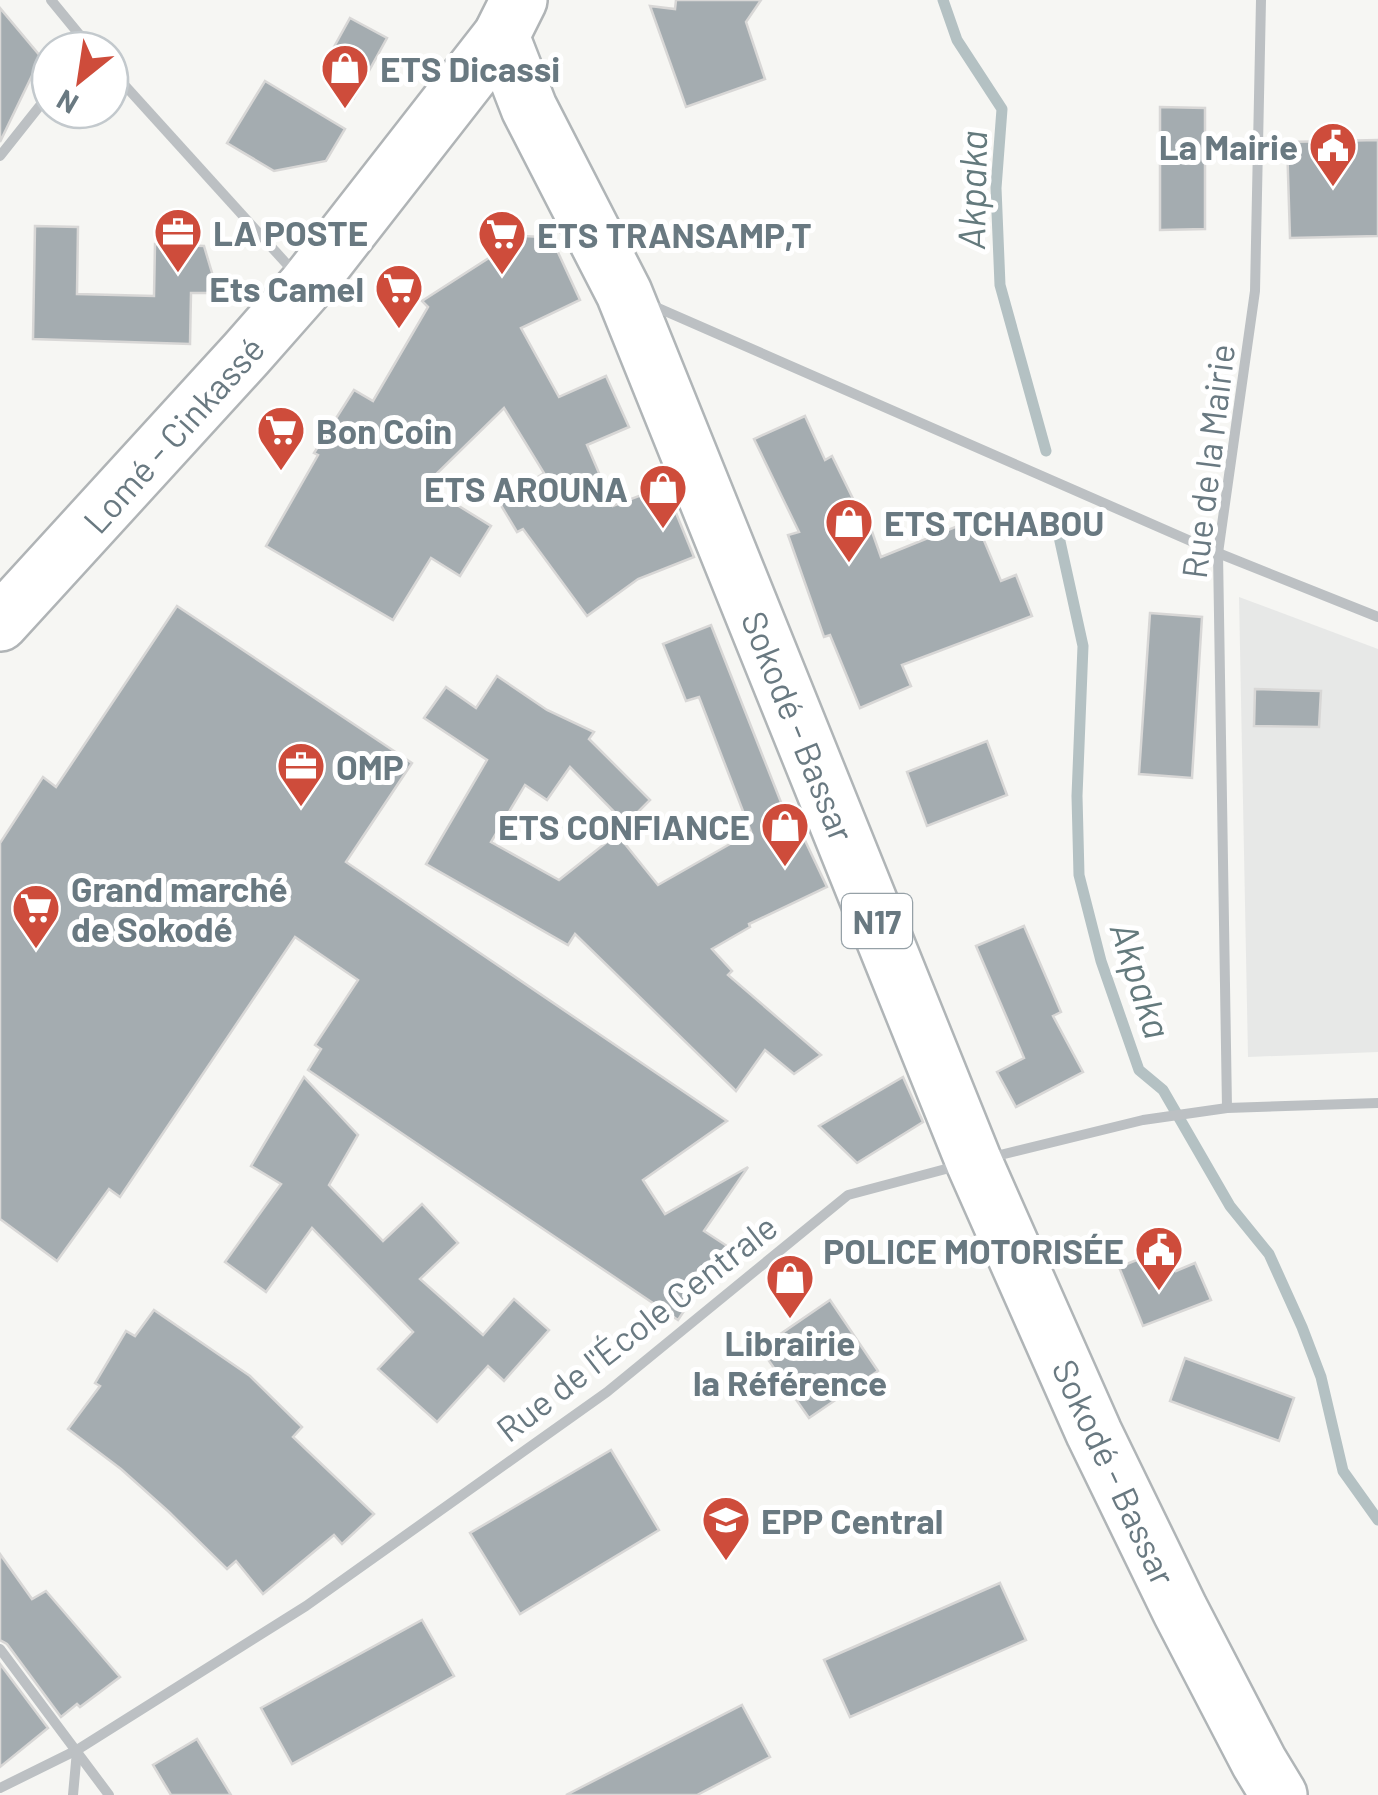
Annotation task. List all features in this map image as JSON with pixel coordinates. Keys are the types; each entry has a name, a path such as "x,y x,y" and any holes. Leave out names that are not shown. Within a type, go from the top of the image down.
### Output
{"main road":[{"name":"Lomé - Cinkassé","path":"0,623 306,286 504,18"},
{"name":"Sokodé - Bassar","path":"504,18 529,108 624,293 974,1162 1111,1469 1180,1610 1279,1795"}],"street":[{"path":"51,0 74,30"},
{"name":"Rue de la Mairie","path":"1227,1108 1218,552 1255,292 1262,0"},
{"path":"130,92 306,286"},
{"path":"0,156 30,118"},
{"path":"624,293 1218,552 1378,617"},
{"name":"Rue de l'École Centrale","path":"0,1788 77,1750 306,1606 606,1392 848,1196 1143,1120 1227,1108 1378,1103"},
{"path":"0,1648 109,1795"},
{"path":"74,1795 77,1750"}],"shaded area":[{"path":"1239,597 1378,649 1378,1052 1248,1057"}],"building":[{"path":"676,0 761,0 746,22 765,79 686,107 650,6 675,9"},
{"path":"0,8 30,44 30,80 0,142"},
{"path":"350,18 387,38 354,98 324,65"},
{"path":"265,81 345,129 326,161 274,171 227,143"},
{"path":"1160,107 1205,108 1205,229 1160,230"},
{"name":"La Mairie","path":"1378,140 1378,236 1290,238 1287,142"},
{"path":"35,226 78,227 77,294 154,296 155,244 204,246 218,293 191,293 190,344 33,339"},
{"path":"523,236 542,237 556,248 580,300 521,328 559,397 606,376 629,427 587,445 613,506 665,486 694,557 638,579 587,616 523,529 517,532 499,502 544,473 504,408 425,485 491,526 460,576 431,558 393,620 266,546 318,455 314,453 354,390 373,401 428,307 422,301"},
{"path":"805,416 825,460 832,456 859,511 864,509 881,557 975,519 1001,581 1016,575 1032,616 902,665 911,686 860,708 830,635 824,637 788,535 799,532 754,439"},
{"path":"177,606 412,763 346,862 727,1121 643,1180 665,1214 748,1167 704,1231 727,1246 678,1320 308,1070 321,1049 315,1045 358,980 295,937 120,1197 109,1189 57,1261 0,1219 0,843 43,777 56,787"},
{"path":"1150,613 1202,617 1192,778 1139,774"},
{"path":"711,625 786,815 792,813 827,887 749,924 750,927 712,949 732,971 728,975 821,1055 794,1074 765,1050 736,1091 575,934 568,945 426,864 487,760 424,718 446,687 476,708 497,676 547,710 594,732 589,739 650,800 626,824 570,767 547,800 525,785 491,842 559,880 617,834 658,885 751,832 699,697 686,701 663,644"},
{"path":"1255,689 1321,691 1319,727 1254,726"},
{"path":"987,741 1007,795 927,826 907,772"},
{"path":"1024,926 1061,1012 1053,1016 1083,1072 1016,1107 997,1072 1024,1058 976,946"},
{"path":"304,1077 358,1135 329,1185 383,1241 422,1204 458,1243 420,1279 483,1335 514,1299 549,1330 504,1381 488,1366 437,1422 378,1369 413,1332 312,1228 266,1292 225,1262 281,1184 251,1166"},
{"path":"903,1077 923,1122 857,1163 819,1126"},
{"path":"1167,1248 1176,1271 1195,1263 1211,1300 1143,1326 1119,1267"},
{"path":"830,1300 878,1371 809,1418 760,1348"},
{"path":"154,1310 250,1376 302,1427 293,1437 374,1514 342,1544 334,1535 263,1594 236,1561 227,1569 121,1469 68,1429 100,1386 95,1383 126,1331 135,1336"},
{"path":"1185,1358 1294,1398 1279,1441 1170,1401"},
{"path":"611,1450 659,1530 520,1614 470,1533"},
{"path":"0,1554 32,1599 46,1591 120,1677 61,1717 7,1644 0,1640"},
{"path":"1000,1583 1026,1640 850,1717 824,1660"},
{"path":"422,1620 454,1676 292,1764 261,1708"},
{"path":"0,1664 48,1728 0,1767"},
{"path":"742,1705 770,1757 697,1795 566,1795"},
{"path":"197,1739 231,1795 171,1795 153,1765"}],"waterway":[{"name":"Akpaka","path":"943,0 957,40 1002,109 996,188 1000,285 1046,451"},
{"name":"Akpaka","path":"1054,514 1083,646 1077,796 1079,875 1101,961 1139,1070 1163,1090 1230,1206 1269,1254 1321,1377 1343,1471 1378,1520"}],"place":[{"name":"ETS Dicassi","path":"345,110"},
{"name":"La Mairie","path":"1333,188"},
{"name":"LA POSTE","path":"178,274"},
{"name":"ETS TRANSAMP,T","path":"502,276"},
{"name":"Ets Camel","path":"399,330"},
{"name":"Bon Coin","path":"281,472"},
{"name":"ETS AROUNA","path":"663,530"},
{"name":"ETS TCHABOU","path":"849,564"},
{"name":"OMP","path":"301,808"},
{"name":"ETS CONFIANCE","path":"785,868"},
{"name":"Grand marché de Sokodé","path":"36,950"},
{"name":"POLICE MOTORISÉE","path":"1159,1292"},
{"name":"Librairie la Référence","path":"790,1320"},
{"name":"EPP Central","path":"726,1562"}]}
